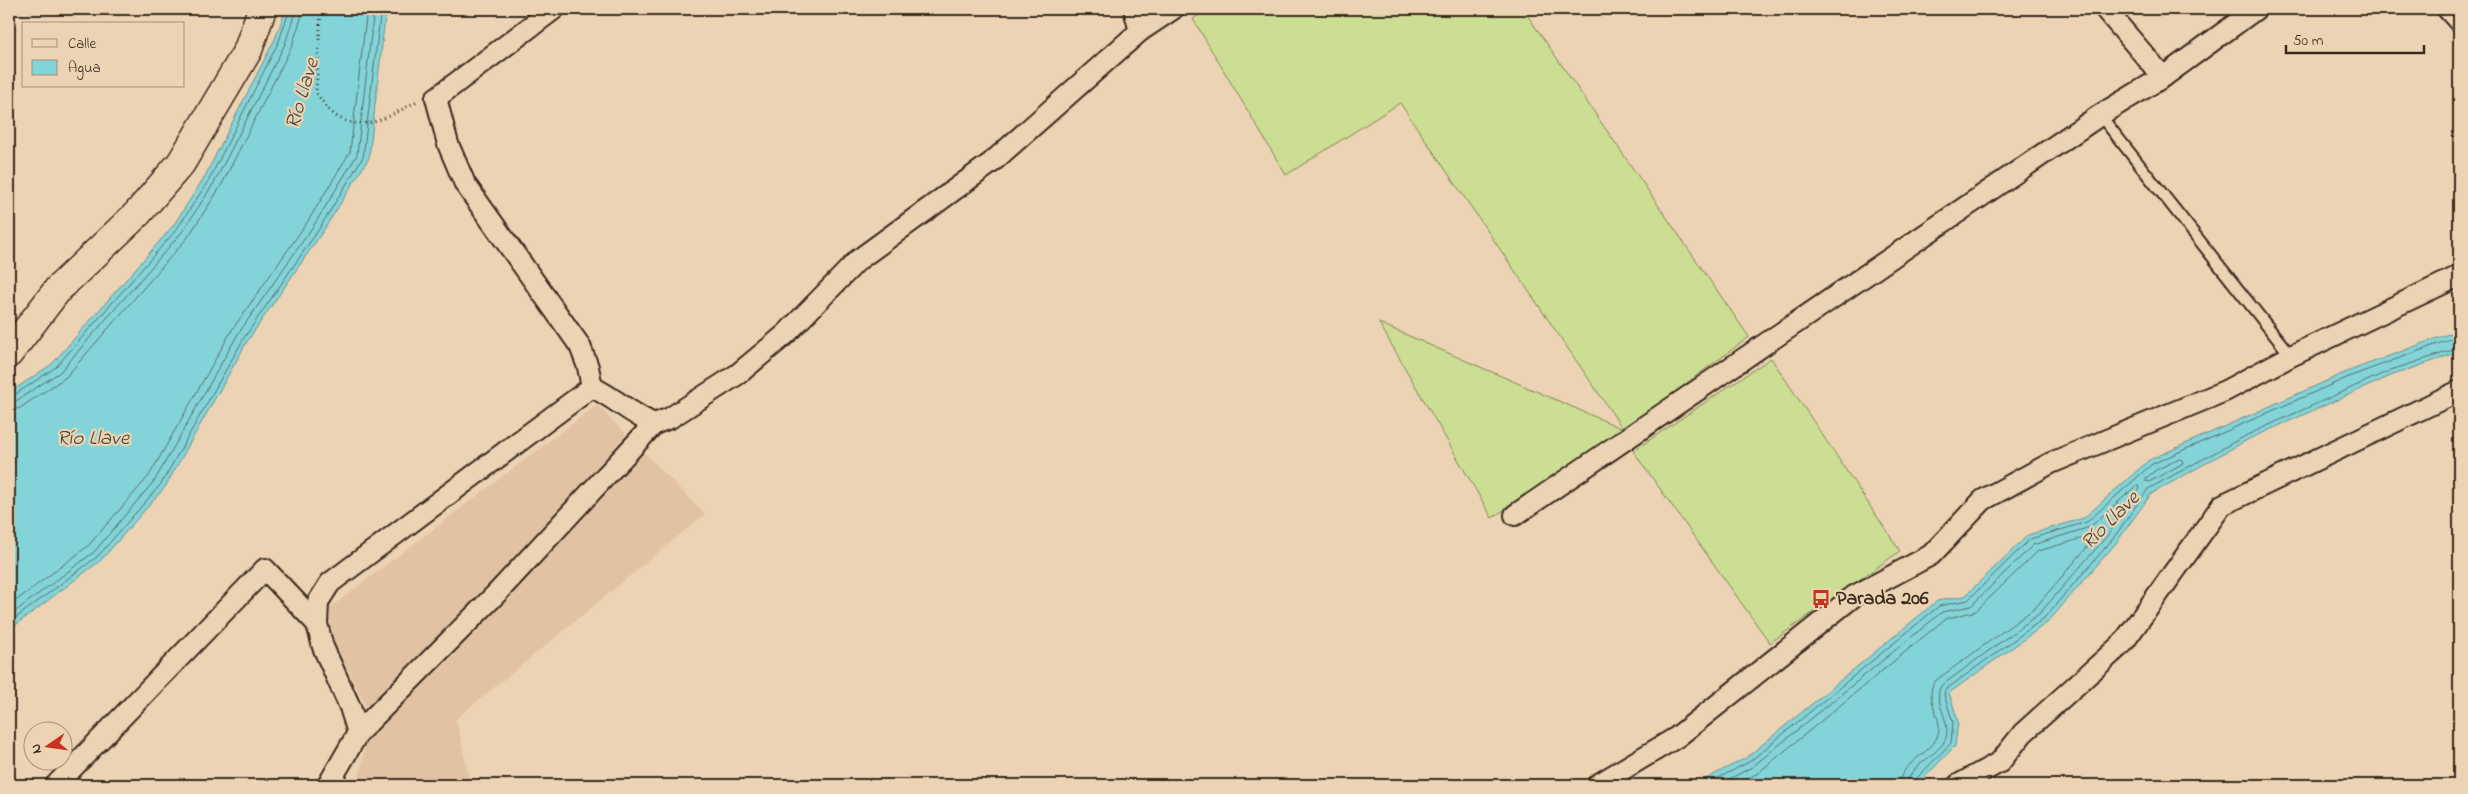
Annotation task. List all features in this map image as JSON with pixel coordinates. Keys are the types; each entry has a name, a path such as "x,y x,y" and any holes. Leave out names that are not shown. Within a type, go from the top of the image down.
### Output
{"street":[{"path":"9,353 59,288 137,214 181,163 248,50 262,9"},
{"path":"554,9 436,98 448,144 466,184 580,346 588,367 592,387"},
{"path":"1134,9 1140,31"},
{"path":"328,785 358,733 497,593 654,424 670,418 738,374 786,334 858,260 991,162 1140,31 1172,9"},
{"path":"2105,9 2163,77"},
{"path":"1515,515 2100,115 2163,77 2256,9"},
{"path":"1597,785 1677,736 1854,596 1931,555 1983,500 2051,463 2225,391 2291,356 2459,276"},
{"path":"592,387 612,397 634,415 654,424"},
{"path":"358,733 350,706 323,647 317,624 318,602 330,583 592,387"},
{"path":"1958,785 2000,762 2023,733 2123,643 2222,505 2459,391"},
{"path":"56,785 264,569 317,624"}],"lane":[{"path":"2440,9 2459,29"},
{"path":"2100,115 2291,356"}],"path":[{"path":"321,9 316,93 335,116 358,125 387,119 417,101 436,98"}],"shaded area":[{"path":"597,405 705,514 456,719 471,785 357,785 363,760 368,710 332,640 328,609"}],"green space":[{"path":"1207,9 1523,9 1749,337 1623,430 1492,518 1379,323 1623,429 1400,103 1286,175 1193,19"},
{"path":"1771,358 1900,551 1770,643 1633,451"}],"water":[{"name":"Río Llave","path":"286,9 386,9 369,158 323,231 248,340 165,487 101,560 9,630 9,393 52,364 173,226 204,178 275,39"},
{"name":"Río Llave","path":"2459,330 2459,352 2393,375 2249,439 2151,494 2116,543 2048,622 1949,693 1958,721 1955,746 1918,784 1694,785 1746,758 1937,601 1965,596 2028,535 2084,518 2149,460 2349,371"}],"place":[{"name":"Parada 206","path":"1821,599"}]}
